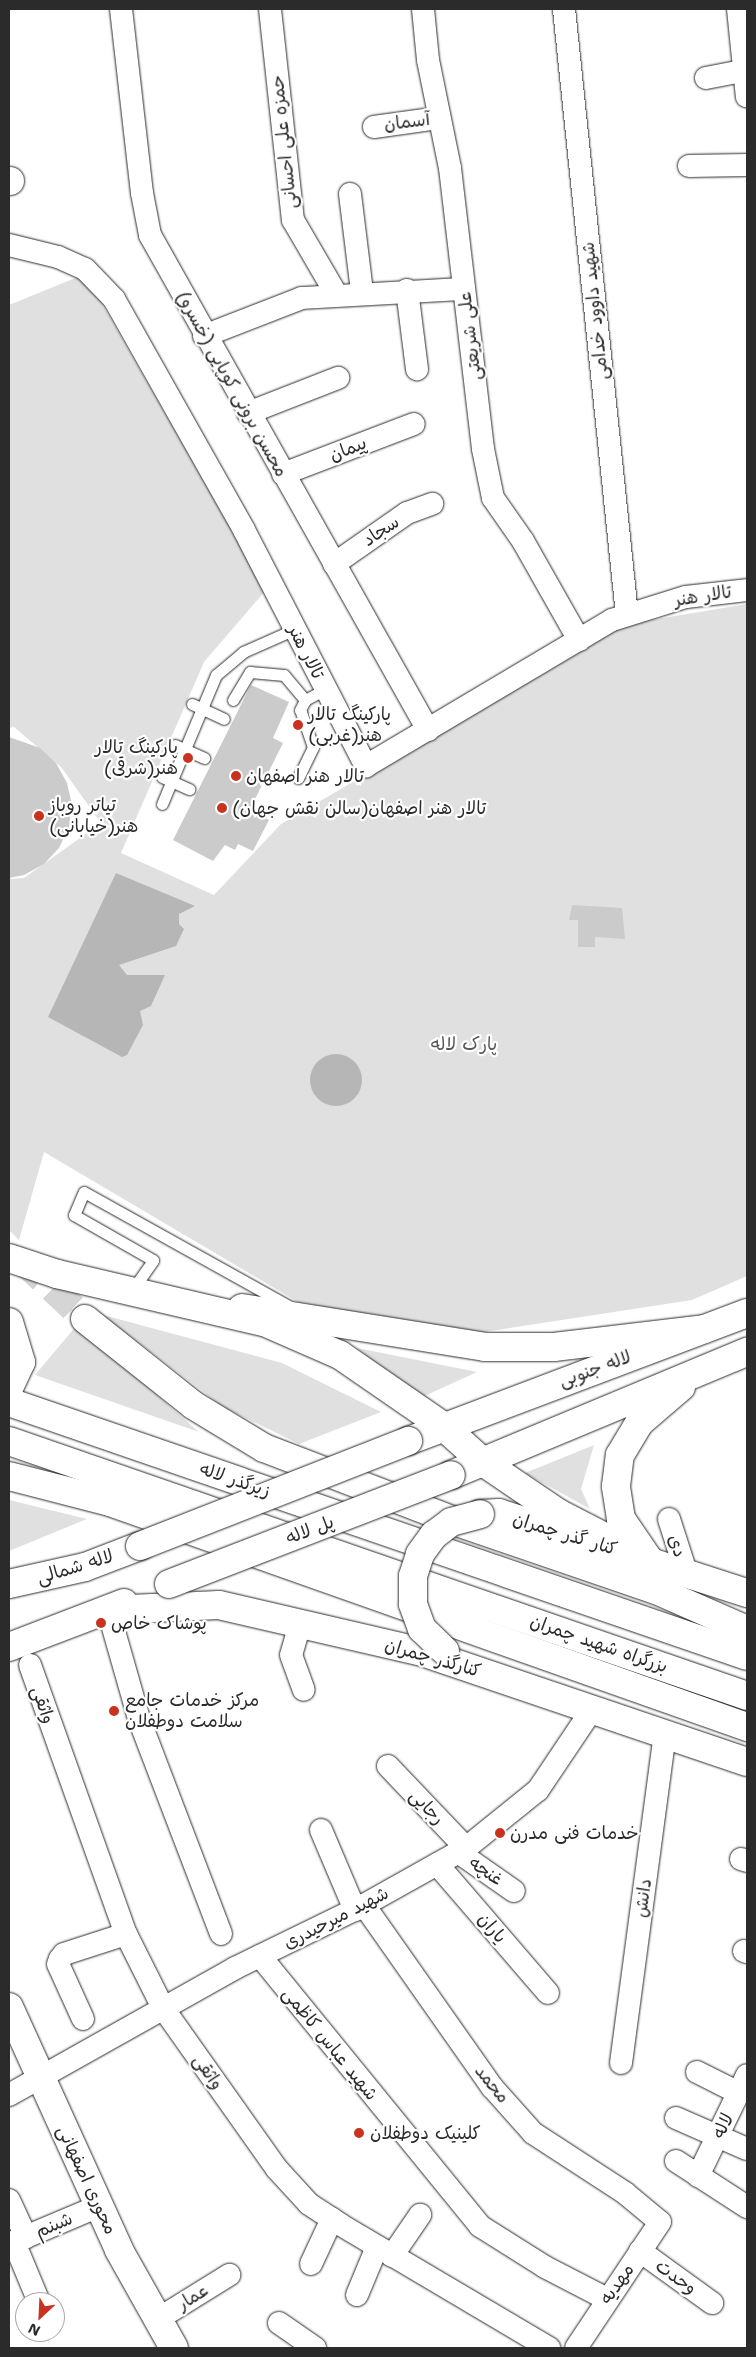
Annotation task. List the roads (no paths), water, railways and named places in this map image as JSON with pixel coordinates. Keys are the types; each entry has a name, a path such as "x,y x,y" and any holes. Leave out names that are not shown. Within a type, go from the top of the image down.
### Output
{"main road":[{"path":"9,1258 57,1274 139,1290 485,1347 563,1346 704,1329"},
{"path":"139,1290 264,1322 340,1355 443,1426 483,1462 558,1513 649,1560 747,1593"},
{"name":"لاله جنوبی","path":"140,1546 443,1426 747,1313"},
{"path":"85,1319 193,1405 264,1448 457,1522 656,1590 747,1630"},
{"path":"9,1322 21,1362 9,1388"},
{"path":"483,1462 747,1352"},
{"path":"649,1560 621,1519 616,1486 620,1455 640,1422 698,1372"},
{"name":"زیرگذر لاله","path":"9,1402 462,1558"},
{"name":"زیرگذر لاله","path":"9,1441 452,1593"},
{"name":"پل لاله","path":"108,1610 169,1584 483,1462"},
{"path":"9,1476 110,1502 747,1726"},
{"name":"کنار گذر چمران","path":"494,1676 445,1651 422,1628 413,1604 413,1576 420,1554 434,1535 451,1522 480,1514 499,1513 649,1560"},
{"name":"لاله شمالی","path":"9,1584 85,1567 140,1546"},
{"name":"بزرگراه شهید چمران","path":"462,1558 747,1656"},
{"name":"بزرگراه شهید چمران","path":"452,1593 747,1696"},
{"name":"کنارگذر چمران","path":"108,1610 219,1606 422,1652 593,1708 747,1762"},
{"path":"9,1647 108,1610"},
{"name":"محوری اصفهانی","path":"9,2007 98,2206 174,2348"}],"street":[{"name":"محسن برونی کوپایی (خسرو)","path":"121,9 142,193 150,236 204,336 428,730"},
{"name":"حمزه علی احسانی","path":"270,9 293,220 336,294"},
{"name":"علی شریعتی","path":"423,9 464,289 483,449 493,498 523,541 579,640"},
{"name":"شهید داوود خدامی","path":"564,9 627,614"},
{"path":"742,16 747,97"},
{"path":"706,78 746,70"},
{"name":"آسمان","path":"374,126 439,118"},
{"path":"689,166 747,165"},
{"path":"350,194 362,292"},
{"name":"تالار هنر","path":"9,245 58,257 86,269 103,283 244,530 366,766 579,640 627,614 686,597 747,590"},
{"path":"204,336 302,298 362,292 464,289"},
{"path":"407,290 417,369"},
{"path":"248,413 338,378"},
{"name":"پیمان","path":"282,474 414,424"},
{"name":"سجاد","path":"334,564 407,513 432,504"},
{"name":"دی","path":"669,1519 686,1572"},
{"path":"108,1610 139,1719 222,1934"},
{"path":"300,1624 291,1655 304,1690"},
{"name":"واثقی","path":"30,1665 126,1934 163,2008 277,2169 309,2204 549,2348"},
{"name":"شهید میرحیدری","path":"9,2095 163,2008 260,1956 359,1908 462,1850 538,1790 593,1708"},
{"name":"دانش","path":"621,2063 665,1734"},
{"name":"رجایی","path":"388,1766 462,1850"},
{"name":"محمد","path":"321,1830 359,1908 492,2088 533,2133 625,2193 660,2222"},
{"name":"غنچه","path":"462,1850 514,1891"},
{"name":"یاران","path":"437,1864 548,1993"},
{"path":"83,2019 58,1964 60,1959 64,1954 126,1934"},
{"name":"شهید عباس کاظمی","path":"260,1956 480,2226 545,2267 607,2299"},
{"path":"697,2072 743,2084"},
{"name":"لاله","path":"698,2176 743,2084"},
{"path":"676,2118 747,2149"},
{"path":"676,2161 743,2204"},
{"path":"9,2200 16,2241 35,2292"},
{"name":"شبنم","path":"16,2241 98,2206"},
{"path":"357,2295 385,2251 420,2214"},
{"path":"311,2264 332,2219"},
{"name":"مهدیه","path":"576,2348 660,2222"},
{"name":"وحدت","path":"640,2251 712,2303"},
{"name":"عمار","path":"158,2319 229,2275"},
{"path":"279,2323 316,2348"}],"lane":[{"path":"162,804 167,779 197,706 216,675 243,652 295,629"},
{"path":"233,700 250,672 284,674 305,700"},
{"path":"298,778 313,747 300,710 305,700 326,689"},
{"path":"197,706 224,719"},
{"path":"180,747 204,758"},
{"path":"167,779 189,789"},
{"path":"139,1290 152,1260 74,1214 84,1192 315,1320"}],"tunnel":[{"path":"22,1260 85,1319"}],"place":[{"name":"پارکینگ تالار هنر(غربی)","path":"298,725"},
{"name":"پارکینگ تالار هنر(شرقی)","path":"188,758"},
{"name":"تالار هنر اصفهان","path":"236,776"},
{"name":"تالار هنر اصفهان(سالن نقش جهان)","path":"222,808"},
{"name":"تیاتر روباز هنر(خیابانی)","path":"39,816"},
{"name":"پوشاک خاص","path":"101,1623"},
{"name":"مرکز خدمات جامع سلامت دوطفلان","path":"114,1711"},
{"name":"خدمات فنی مدرن","path":"500,1833"},
{"name":"کلینیک دوطفلان","path":"359,2133"}],"park label":[{"name":"پارک لاله","path":"464,1044"}]}
